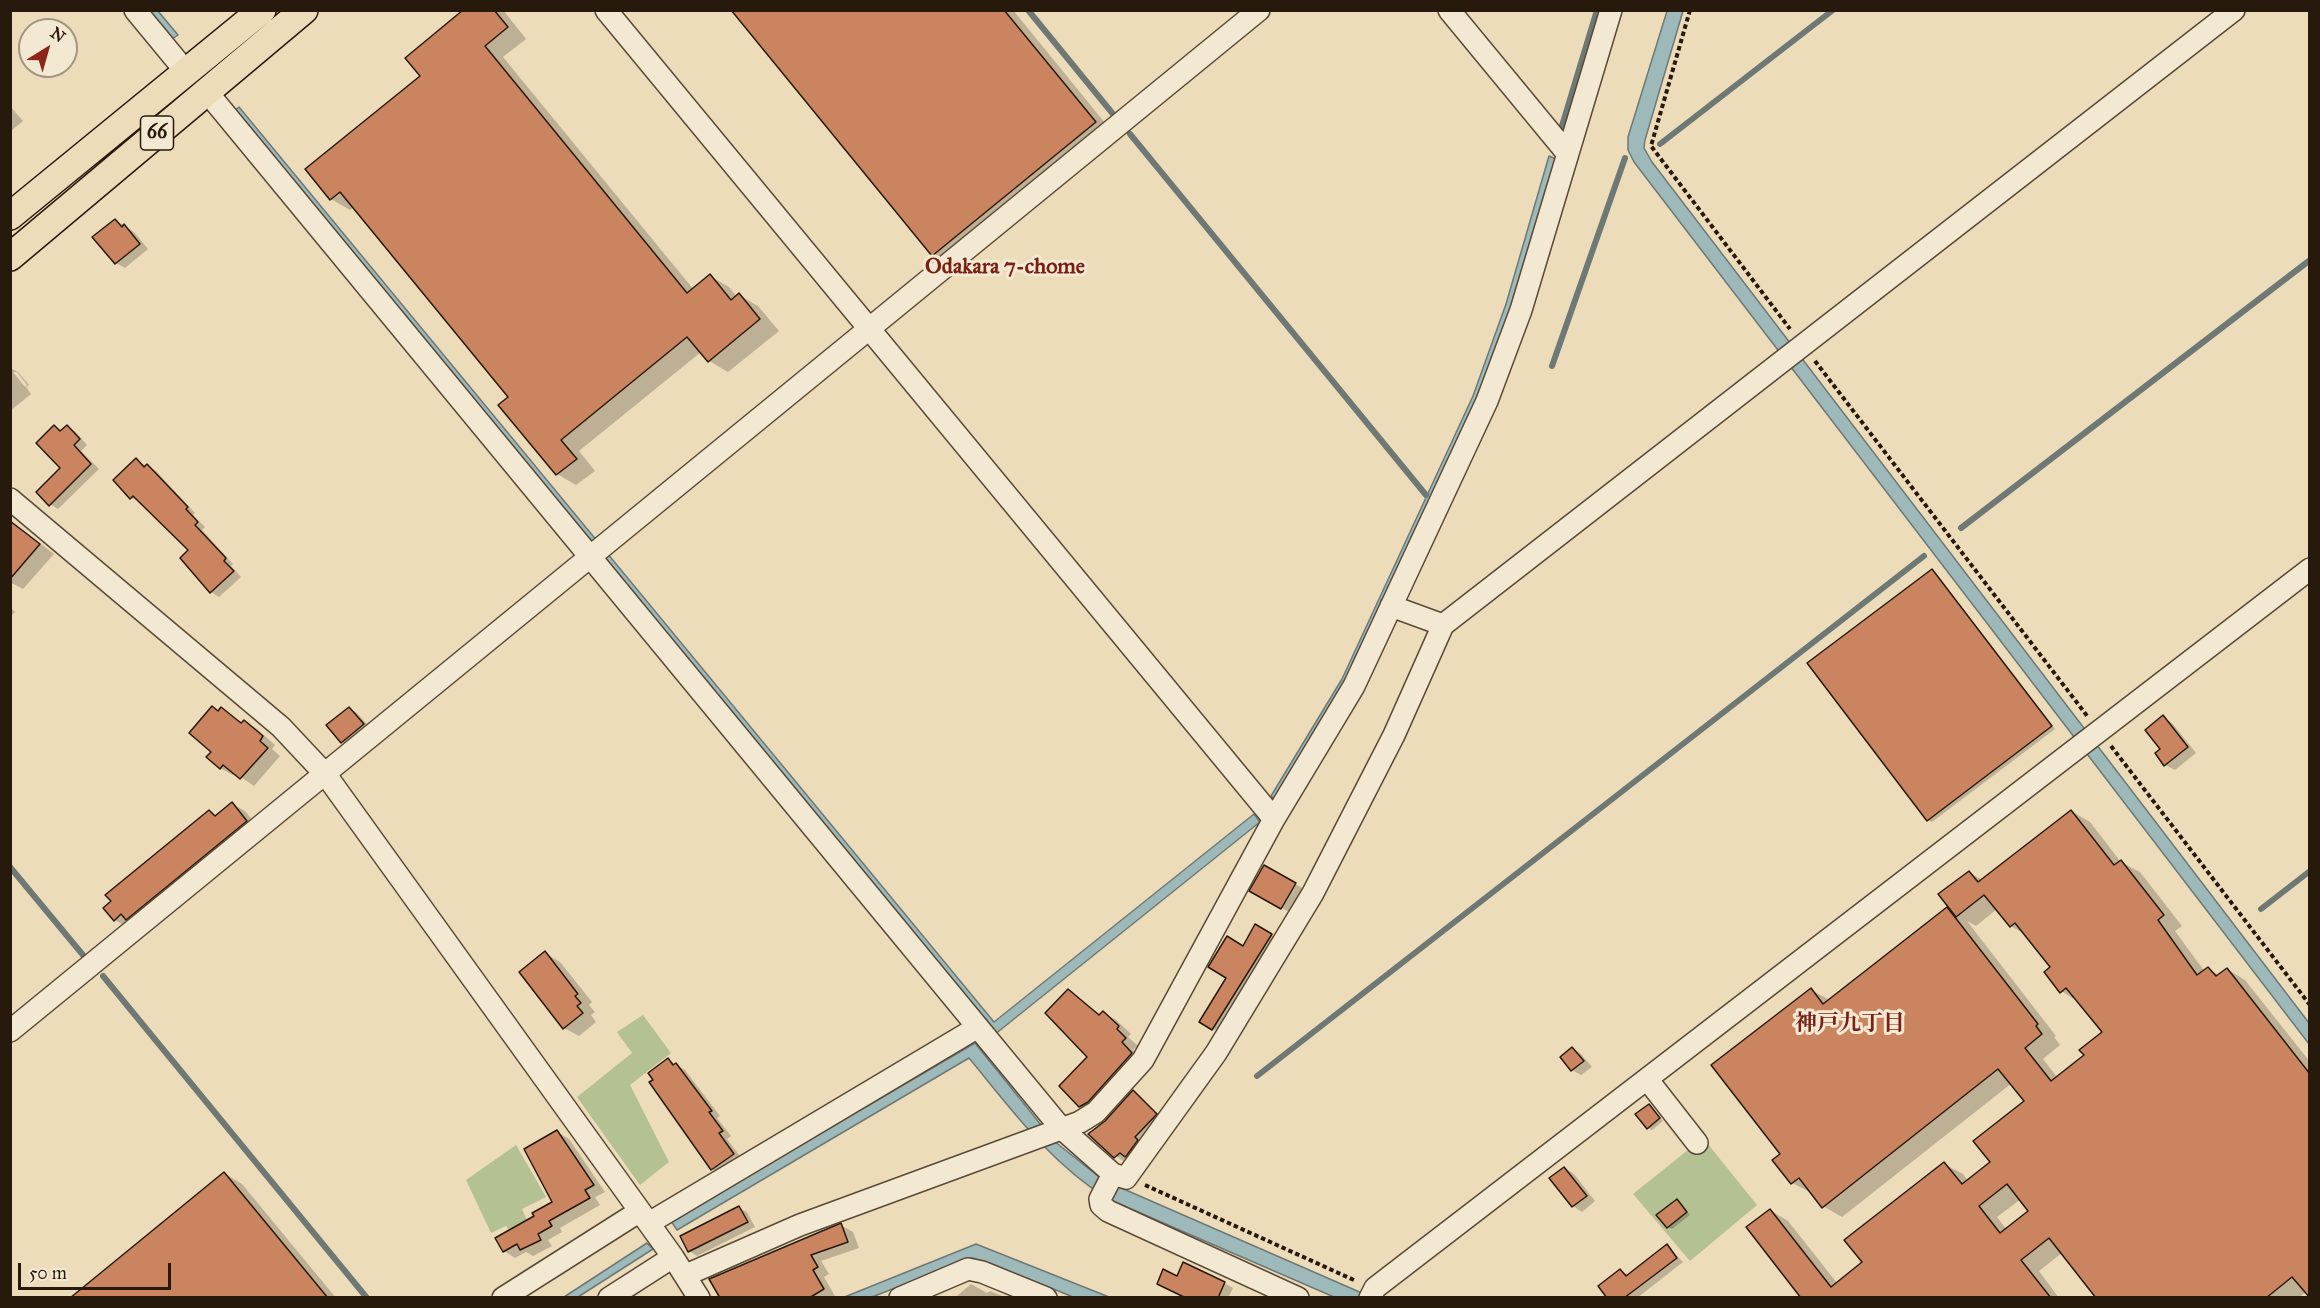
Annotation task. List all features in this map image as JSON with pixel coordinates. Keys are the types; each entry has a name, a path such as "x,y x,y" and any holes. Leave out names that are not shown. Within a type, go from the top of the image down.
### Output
{"main road":[{"name":"66","path":"10,216 262,10"},
{"name":"66","path":"10,257 304,10"}],"street":[{"path":"135,10 187,73"},
{"path":"606,10 872,329 1274,819"},
{"path":"10,1031 872,329 1259,10"},
{"path":"1449,10 1567,153"},
{"path":"686,1275 801,1225 1058,1129 1096,1112 1143,1060 1274,819 1354,686 1487,401 1521,310 1611,10"},
{"path":"1298,1298 1108,1211 1101,1205 1100,1199 1216,1053 1312,893 1389,746 1443,625 2234,10"},
{"path":"207,92 978,1028 1058,1129 1117,1176"},
{"path":"10,499 281,728 326,775 686,1275 699,1298"},
{"path":"1372,1293 2310,569"},
{"path":"1391,606 1443,625"},
{"path":"503,1298 978,1028"},
{"path":"1647,1079 1697,1143"},
{"path":"609,1298 673,1257"},
{"path":"900,1298 968,1269 982,1272 1035,1295"}],"path":[{"path":"1690,10 1651,146 1802,347 2310,1005"},
{"path":"1117,1176 1372,1293"}],"green space":[{"path":"643,1015 671,1053 630,1085 669,1162 640,1185 577,1097 632,1053 617,1032"},
{"path":"1703,1138 1757,1205 1690,1261 1633,1194"},
{"path":"516,1145 546,1197 522,1209 529,1225 513,1236 506,1226 491,1233 466,1180"}],"water":[{"path":"149,11 158,11 178,35 172,39"},
{"path":"1667,11 1683,11 1645,140 1644,148 1652,162 2309,1023 2309,1044 1634,162 1628,150 1628,137"},
{"path":"239,107 994,1022 1254,814 1260,822 994,1035 233,112"},
{"path":"1549,156 1556,159 1511,307 1478,399 1348,681 1276,800 1271,796 1342,679 1473,396 1506,304"},
{"path":"975,1043 1054,1141 1103,1180 1371,1297 1334,1297 1108,1199 1087,1185 1050,1152 969,1058 677,1230 671,1221"},
{"path":"647,1243 653,1249 578,1297 564,1297"},
{"path":"976,1244 1109,1297 1073,1297 990,1263 972,1258 872,1297 842,1298"}],"building":[{"path":"463,10 494,10 508,27 485,46 687,293 710,274 731,300 739,293 760,319 708,362 687,337 561,440 577,459 556,475 498,405 508,397 340,192 330,200 305,169 420,76 405,58"},
{"path":"731,10 1004,10 1096,122 932,256"},
{"path":"115,219 122,227 124,224 140,244 115,264 92,237"},
{"path":"54,425 60,431 67,425 80,439 74,445 91,464 49,506 36,492 60,468 36,443"},
{"path":"136,458 144,467 147,464 188,507 186,509 198,522 195,525 226,558 224,561 234,571 210,593 180,558 188,550 133,496 130,499 113,480"},
{"path":"10,521 40,544 10,579"},
{"path":"1932,569 2052,726 1927,821 1807,663"},
{"path":"212,706 218,711 221,707 241,723 244,720 263,736 260,741 268,748 240,779 223,765 220,769 206,757 211,752 189,733"},
{"path":"349,707 364,724 341,743 326,725"},
{"path":"2163,715 2188,747 2164,766 2155,753 2160,749 2145,730"},
{"path":"232,802 247,821 126,920 121,914 114,921 103,908 111,901 105,895 209,810 215,816"},
{"path":"2071,810 2114,865 2121,860 2164,915 2158,920 2197,975 2208,967 2216,976 2227,968 2310,1074 2310,1298 2292,1277 2266,1298 2096,1298 2049,1238 2021,1260 2051,1298 1801,1298 1746,1227 1770,1209 1831,1287 1862,1262 1844,1240 1944,1162 1962,1184 1990,1162 1973,1141 2024,1101 1998,1069 1822,1208 1799,1178 1791,1184 1772,1160 1780,1154 1711,1065 1811,988 1823,1004 1947,907 2038,1024 2036,1026 2042,1034 2025,1048 2051,1081 2084,1055 2079,1050 2102,1032 2066,988 2060,993 2044,972 2050,967 2015,923 2010,927 1984,895 1956,917 1938,894 1969,871 1978,882","holes":["2007,1184 2028,1211 2000,1233 1979,1206"]},
{"path":"1264,865 1296,883 1281,909 1249,891"},
{"path":"1255,924 1272,934 1212,1030 1199,1022 1226,978 1208,967 1227,936 1243,946"},
{"path":"545,951 578,994 575,996 581,1003 577,1006 583,1013 563,1029 519,972"},
{"path":"1068,989 1099,1015 1103,1011 1119,1026 1117,1029 1126,1038 1122,1042 1132,1053 1088,1102 1079,1107 1059,1086 1087,1057 1045,1013"},
{"path":"1572,1047 1584,1061 1571,1071 1560,1057"},
{"path":"668,1058 673,1065 676,1063 712,1111 709,1112 723,1131 719,1133 734,1154 711,1170 649,1082 653,1080 648,1073"},
{"path":"1133,1090 1157,1114 1135,1137 1138,1140 1127,1155 1125,1157 1120,1153 1114,1158 1088,1134 1105,1121"},
{"path":"1649,1104 1660,1118 1647,1129 1635,1114"},
{"path":"557,1130 594,1185 585,1190 590,1198 549,1221 552,1226 538,1234 541,1240 520,1250 517,1244 503,1252 495,1238 534,1216 532,1213 552,1202 524,1149"},
{"path":"1564,1167 1587,1196 1572,1207 1549,1178"},
{"path":"224,1172 328,1298 70,1298"},
{"path":"1677,1199 1687,1212 1667,1228 1656,1215"},
{"path":"739,1206 748,1222 688,1252 680,1236"},
{"path":"841,1223 848,1242 811,1255 818,1267 813,1270 824,1289 809,1298 720,1298 709,1279"},
{"path":"1667,1244 1677,1258 1624,1298 1607,1298 1598,1286 1620,1269 1626,1276"},
{"path":"1183,1262 1225,1282 1218,1298 1186,1298 1157,1284 1163,1269 1177,1276"}],"waterway":[{"path":"1028,10 1113,114"},
{"path":"1561,129 1597,10"},
{"path":"1660,144 1833,10"},
{"path":"1130,134 1426,495"},
{"path":"1552,366 1625,158"},
{"path":"1961,528 2310,260"},
{"path":"1257,1076 1924,556"},
{"path":"10,867 83,955"},
{"path":"2261,909 2310,871"},
{"path":"103,976 367,1298"}],"district":[{"name":"Odakara 7-chome","path":"1005,268"},
{"name":"神戸九丁目","path":"1850,1025"}]}
